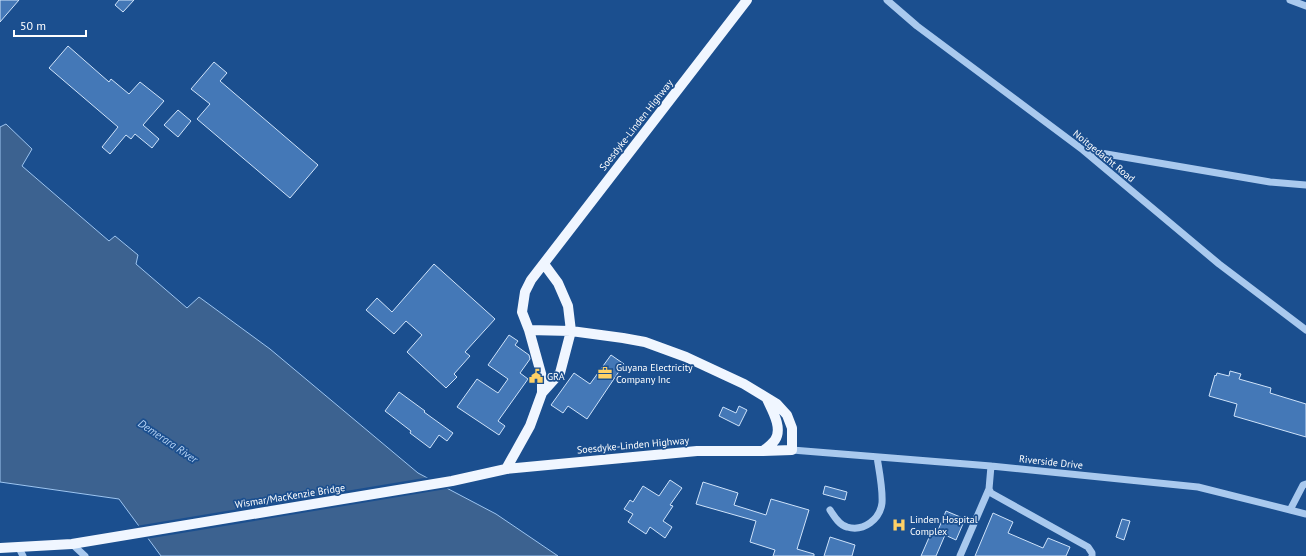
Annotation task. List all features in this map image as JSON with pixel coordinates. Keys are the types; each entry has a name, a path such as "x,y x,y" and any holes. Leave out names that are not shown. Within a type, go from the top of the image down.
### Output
{"main road":[{"name":"Soesdyke-Linden Highway","path":"506,469 530,426 542,393 542,377 529,330 522,312 525,292 531,280 747,0"},
{"name":"Soesdyke-Linden Highway","path":"542,393 560,373 571,331 568,306 558,283 544,264"},
{"path":"529,330 571,331 623,338 645,342 686,357 744,384 777,404 787,415 792,428 792,450"},
{"path":"763,451 776,439 778,431 774,413 767,398"},
{"name":"Soesdyke-Linden Highway","path":"452,481 506,469 697,451 792,450"},
{"name":"Wismar/MacKenzie Bridge","path":"0,548 21,552 452,481"}],"street":[{"name":"Noitgedacht Road","path":"887,0 918,26 1083,150 1219,264 1306,330"},
{"path":"1290,0 1306,6"},
{"path":"1083,150 1270,182 1306,185"},
{"name":"Riverside Drive","path":"792,450 991,466 1198,487 1306,514"},
{"path":"830,510 838,521 846,527 858,528 869,525 876,518 879,514 882,502 877,456"},
{"path":"960,556 989,489 991,466"},
{"path":"1290,510 1303,485 1306,484"},
{"path":"989,489 991,493 1088,547 1092,553 1092,556"},
{"path":"72,544 85,556"}],"water":[{"name":"Demerara River","path":"6,124 32,149 22,166 109,241 115,236 138,255 136,264 187,308 199,297 270,349 418,473 496,514 558,556 161,556 119,499 0,482 0,127"}],"pier":[{"path":"430,477 452,488 146,539 136,526"}],"building":[{"path":"0,0 19,0 0,22"},
{"path":"119,0 134,0 123,12 115,5"},
{"path":"68,46 109,82 111,79 129,94 140,82 164,101 143,125 159,139 152,148 135,134 131,139 126,135 110,154 102,147 118,127 49,68"},
{"path":"214,62 227,73 220,81 318,165 290,198 197,119 210,104 191,89"},
{"path":"178,110 191,121 178,137 164,125"},
{"path":"434,264 495,319 465,352 470,356 454,374 457,377 446,388 407,352 422,335 406,321 394,334 366,310 377,298 392,312"},
{"path":"509,335 518,341 515,345 529,355 530,359 520,373 528,379 498,421 505,426 499,435 457,407 477,379 498,393 508,379 488,365"},
{"path":"611,355 624,364 587,419 568,406 563,413 551,405 574,373 590,384"},
{"path":"1230,371 1241,374 1239,379 1271,388 1270,393 1306,404 1306,437 1234,416 1237,404 1209,396 1215,375 1216,376 1217,373 1229,376"},
{"path":"399,392 453,433 447,441 439,435 430,448 385,411"},
{"path":"739,406 747,410 739,426 719,416 723,407 736,413"},
{"path":"670,480 682,488 670,505 673,506 663,521 672,527 665,538 650,527 646,534 628,522 633,514 624,509 630,500 633,502 643,486 659,496"},
{"path":"703,482 738,493 734,505 766,515 771,499 809,510 797,549 814,554 814,556 773,556 775,550 750,542 756,521 696,504"},
{"path":"825,486 847,492 845,500 823,494"},
{"path":"946,511 965,519 956,540 945,535 936,556 921,556 931,533 936,535"},
{"path":"993,513 1013,522 1008,533 1043,548 1048,538 1070,547 1066,556 975,556"},
{"path":"1122,519 1130,521 1124,540 1116,537"},
{"path":"830,537 855,545 852,556 824,556"}],"place":[{"name":"Guyana Electricity Company Inc","path":"605,373"},
{"name":"GRA","path":"536,376"},
{"name":"Linden Hospital Complex","path":"899,525"}]}
